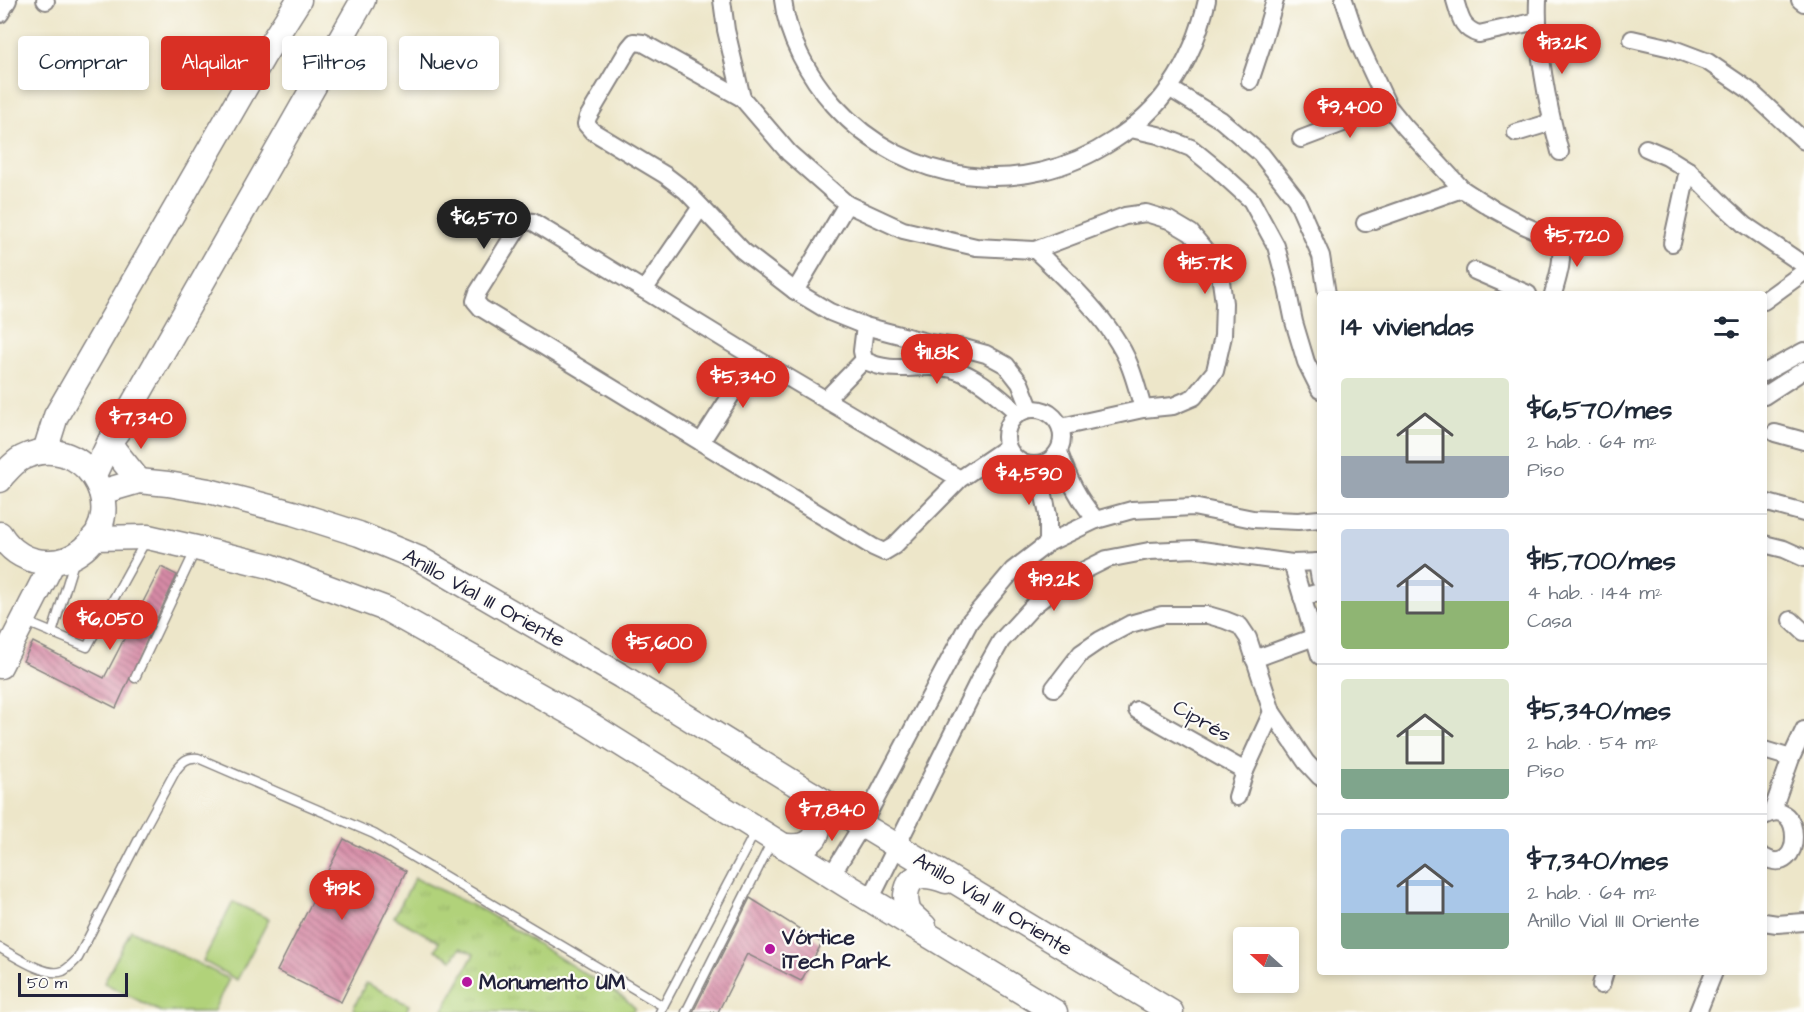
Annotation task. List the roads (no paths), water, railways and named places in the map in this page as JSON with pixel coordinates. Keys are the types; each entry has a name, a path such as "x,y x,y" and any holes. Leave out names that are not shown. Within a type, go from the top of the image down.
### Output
{"main road":[{"path":"45,451 56,416 258,65 299,0"},
{"path":"97,483 110,441 363,0"},
{"path":"110,441 139,481"},
{"path":"0,478 20,459 45,451 64,453 81,462 97,483 103,508 101,524 85,546 66,559 53,562 32,560 21,555 1,538"},
{"name":"Anillo Vial III Oriente","path":"97,483 139,481 209,491 293,513 359,534 420,559 621,676 1171,1012"},
{"path":"85,546 148,537 270,566 386,609 584,720 831,876 1055,1012"},
{"path":"0,666 53,562"},
{"path":"770,838 806,844 814,838 819,824 810,793"},
{"path":"942,943 909,912 906,897 908,885 918,877 932,876 966,888"}],"street":[{"path":"0,14 8,0"},
{"path":"722,0 726,30 742,98"},
{"path":"783,0 797,50 819,88 848,121 884,147 923,166 966,176 1010,177 1054,170 1095,153 1131,129 1152,110 1170,88 1188,58 1201,26 1207,0"},
{"path":"1250,81 1275,0"},
{"path":"1344,0 1358,42 1388,106 1405,127 1462,189 1490,207 1560,241 1560,269 1554,291"},
{"path":"1455,0 1463,23 1470,31 1479,34 1537,21"},
{"path":"1538,0 1537,21 1552,122 1560,152"},
{"path":"1800,0 1804,3"},
{"path":"1632,39 1671,48 1708,62 1749,90 1804,141"},
{"path":"1024,411 1020,383 1006,365 986,354 930,343 865,326 830,312 795,291 743,251 686,191 665,175 592,132 586,124 588,117 634,42 643,43 742,98 789,153 847,204 903,230 976,247 1035,250 1125,216 1146,213 1169,220 1191,233 1220,274 1224,303 1223,336 1215,371 1194,397 1173,406 1143,409 1061,427"},
{"path":"1170,88 1221,120 1261,154 1296,199 1321,256 1327,291"},
{"path":"1301,139 1388,106"},
{"path":"1516,133 1552,122"},
{"path":"1131,129 1158,135 1191,148 1251,200 1276,246 1294,322 1306,362 1317,384"},
{"path":"1646,148 1688,170 1745,225 1804,265"},
{"path":"1672,243 1688,170"},
{"path":"1365,223 1462,189"},
{"path":"795,291 847,204"},
{"path":"644,290 701,207"},
{"path":"960,479 755,358 533,222 525,221 520,225 478,292 475,301 481,308 884,552 894,546 960,479 1007,447"},
{"path":"1035,250 1073,286 1110,331 1129,362 1143,409"},
{"path":"1474,271 1521,291"},
{"path":"1767,299 1804,272"},
{"path":"865,326 862,351 864,360 873,365 903,369 930,367 952,369 976,379 1024,411"},
{"path":"1767,371 1804,351"},
{"path":"701,442 755,358"},
{"path":"826,399 864,360"},
{"path":"1767,394 1804,370"},
{"path":"1043,410 1054,416 1061,427 1063,440 1059,452 1049,461 1038,466 1025,465 1014,458 1007,447 1005,434 1009,422 1024,411 1043,410"},
{"path":"1775,433 1804,441"},
{"path":"1059,452 1068,478 1081,502 1096,520"},
{"path":"1038,466 1048,515 1048,543"},
{"path":"1767,503 1804,513"},
{"path":"831,876 862,825 970,621 1013,570 1048,543 1096,520 1132,510 1193,507 1253,519 1298,521 1317,519"},
{"path":"1767,545 1804,558"},
{"path":"870,900 978,682 1001,641 1034,605 1069,578 1107,559 1149,551 1195,549 1292,563 1317,562"},
{"path":"1254,659 1317,637 1292,563"},
{"path":"1302,597 1317,593"},
{"path":"1054,688 1081,653 1130,624 1162,615 1208,615 1239,626 1248,638 1272,712 1306,762 1317,774"},
{"path":"1791,620 1804,632"},
{"name":"Ciprés","path":"1137,710 1245,771"},
{"name":"Ciprés","path":"1237,797 1245,771 1272,712"},
{"path":"1767,858 1776,862 1786,860 1795,854 1801,845 1803,835 1799,825 1792,817 1783,813 1768,814 1804,730"},
{"path":"1767,751 1791,758"},
{"path":"1767,922 1804,922"},
{"path":"1698,1012 1713,975"}],"lane":[{"path":"22,621 87,647 148,537"},
{"path":"52,633 85,546"},
{"path":"135,678 196,548"},
{"path":"0,948 28,964 56,973 66,970 78,958 176,770 183,761 190,757 198,758 374,834 662,1009 770,838"},
{"path":"686,1012 770,838"}],"place":[{"name":"Vórtice iTech Park","path":"770,949"},
{"name":"Monumento UM","path":"467,982"}]}
